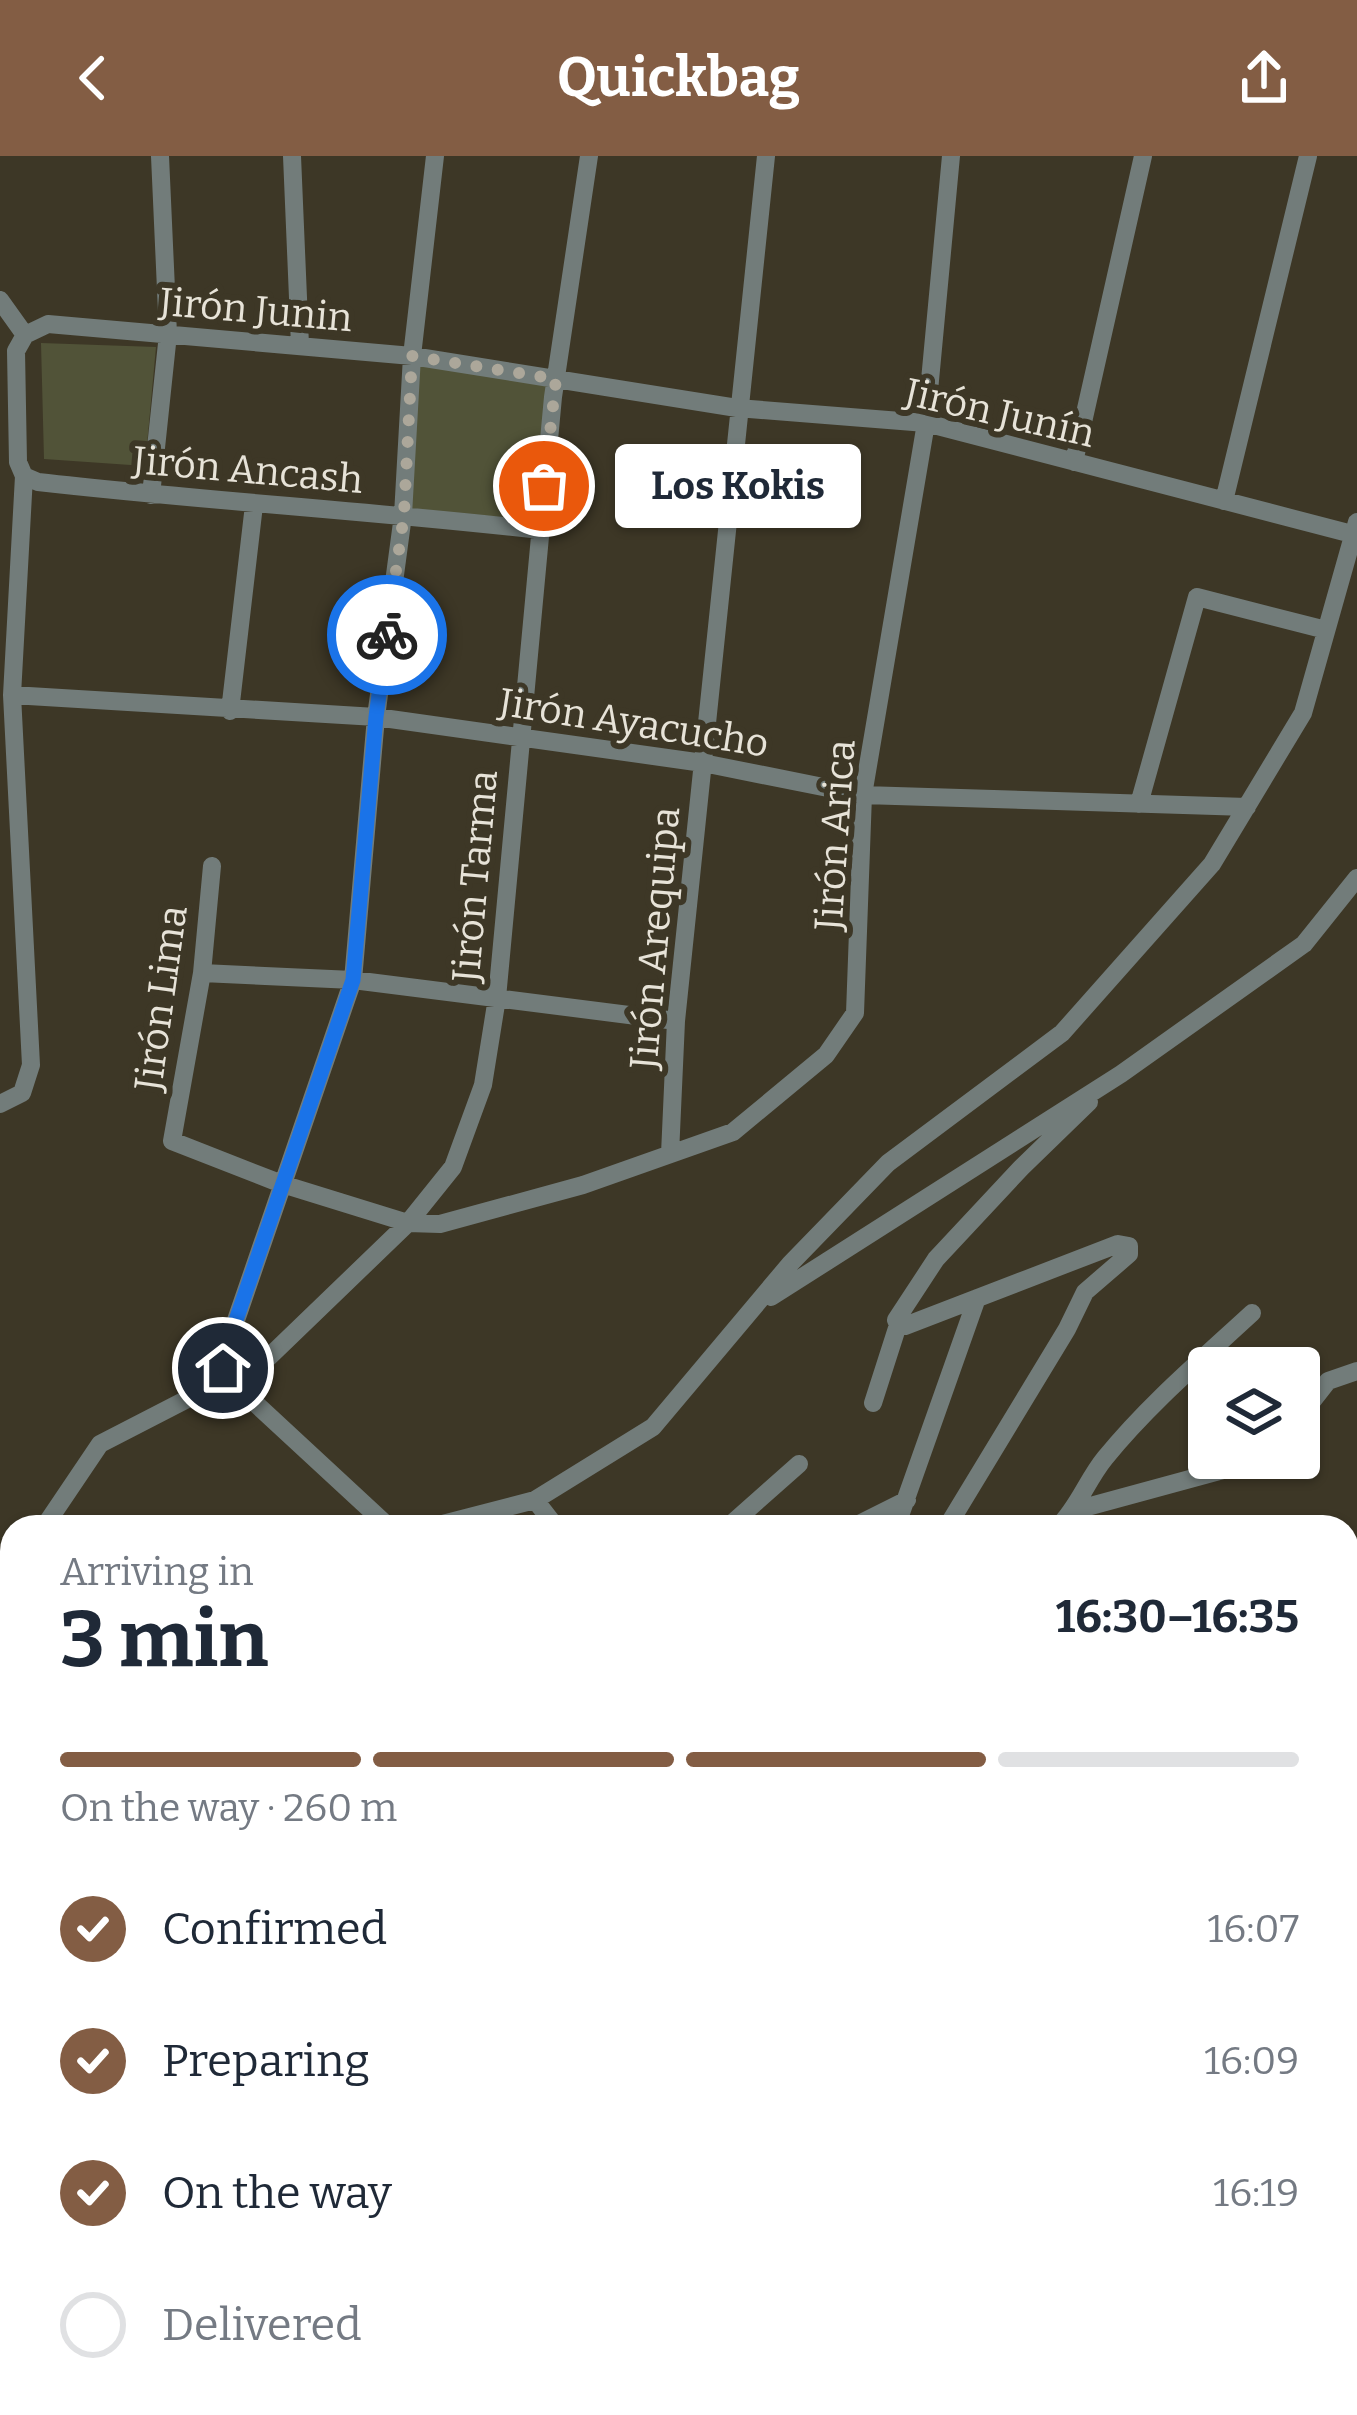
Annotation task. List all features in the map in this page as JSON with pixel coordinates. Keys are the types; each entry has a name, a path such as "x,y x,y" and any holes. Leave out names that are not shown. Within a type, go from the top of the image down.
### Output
{"street":[{"path":"151,495 168,334 160,156"},
{"path":"292,156 300,345"},
{"path":"376,1515 230,1378 223,1358 353,980 376,717 404,514 412,356 435,156"},
{"name":"Jirón Tarma","path":"52,1515 100,1444 268,1357 407,1223 453,1167 483,1084 497,998 556,379 589,156"},
{"name":"Jirón Arequipa","path":"670,1154 676,1021 766,156"},
{"name":"Jirón Arica","path":"407,1223 440,1224 584,1185 733,1132 826,1055 855,1013 863,795 926,423 951,156"},
{"path":"1074,462 1143,156"},
{"path":"1225,501 1308,156"},
{"path":"0,300 25,335 16,351 17,462 24,476 12,694 31,1065 22,1093 0,1104"},
{"name":"Jirón Junin","path":"25,335 48,324 412,356 556,379"},
{"name":"Jirón Junín","path":"556,379 737,408 926,423 1225,501 1354,528"},
{"name":"Jirón Ancash","path":"24,476 38,482 254,506 404,514 540,530"},
{"path":"230,711 254,506"},
{"path":"477,1515 535,1500 653,1427 752,1309 887,1163 1062,1033 1212,864 1303,713 1354,528"},
{"path":"1139,804 1197,597 1326,630"},
{"name":"Jirón Ayacucho","path":"12,694 376,717 704,763 863,795 1247,807"},
{"name":"Jirón Lima","path":"212,866 202,973 172,1141 282,1184"},
{"path":"752,1309 1096,1090 1304,944 1357,878"},
{"path":"202,973 353,980 676,1021"},
{"path":"873,1403 896,1320 936,1259 1081,1112 1096,1090"},
{"path":"282,1184 407,1223"},
{"path":"898,1325 1118,1244 1129,1246 1129,1254 1084,1292 1067,1329 954,1515"},
{"path":"901,1515 977,1298"},
{"path":"1071,1515 1102,1460 1252,1313"},
{"path":"1320,1391 1328,1381 1357,1371"},
{"path":"742,1515 799,1464"},
{"path":"1076,1510 1190,1479"},
{"path":"535,1500 547,1515"},
{"path":"877,1515 907,1500"}],"green space":[{"path":"41,343 156,347 145,466 44,459"},
{"path":"412,356 556,378 540,530 403,515"}],"way so far":[{"path":"387,635 404,514 412,356 556,379 544,486"}],"place":[{"name":"Los Kokis","path":"544,486"}],"route":[{"path":"223,1368 353,980 387,635"}]}
